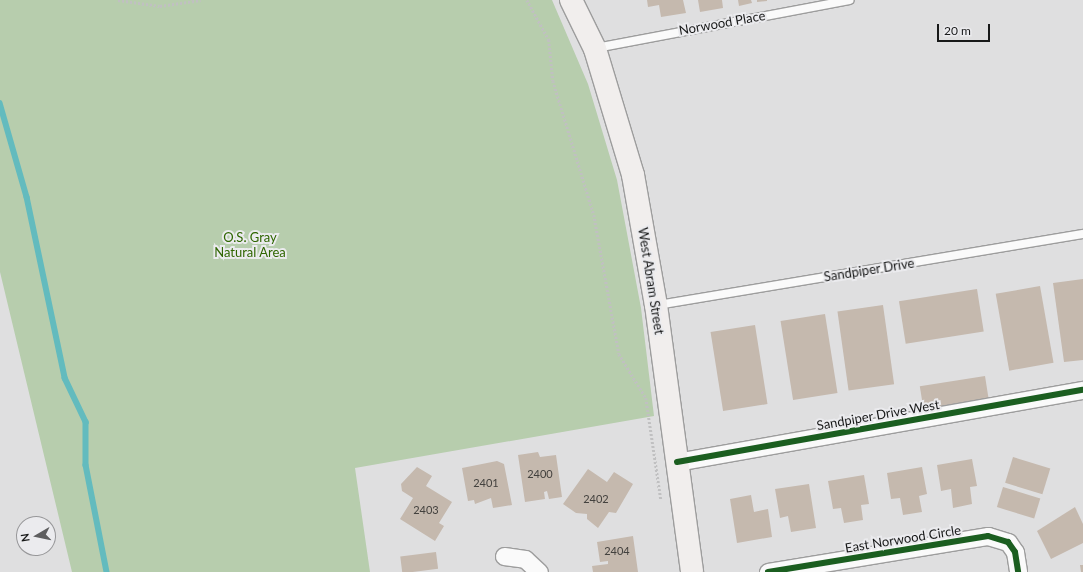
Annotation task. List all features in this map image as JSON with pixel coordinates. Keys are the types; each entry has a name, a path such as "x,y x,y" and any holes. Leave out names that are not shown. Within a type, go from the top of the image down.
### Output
{"main road":[{"name":"West Abram Street","path":"571,0 595,49 633,175 656,305 692,572"}],"street":[{"name":"Sandpiper Drive West","path":"677,462 1083,390"},
{"name":"East Norwood Circle","path":"768,572 988,536 1008,542 1015,552 1018,572"},
{"path":"504,556 525,559 539,572"}],"lane":[{"name":"Norwood Place","path":"595,49 849,0"},
{"name":"Sandpiper Drive","path":"656,305 1083,234"}],"path":[{"path":"118,0 160,6 201,0"},
{"path":"527,0 549,40 553,81 594,215 619,354 646,398 661,503"}],"green space":[{"name":"O.S. Gray Natural Area","path":"0,0 552,0 588,84 617,180 641,308 654,416 355,468 370,572 72,572 0,272"}],"building":[{"path":"647,0 683,0 686,13 661,17 659,5 648,7"},
{"path":"698,0 722,0 723,8 700,12"},
{"path":"738,0 751,0 752,3 739,6"},
{"path":"757,0 767,0 767,1 757,2"},
{"path":"1083,279 1083,360 1064,362 1053,283"},
{"path":"1040,286 1054,363 1009,371 996,294"},
{"path":"977,289 984,331 906,344 899,301"},
{"path":"883,305 894,384 849,391 837,311"},
{"path":"825,314 838,393 793,400 781,321"},
{"path":"755,325 768,404 723,411 711,332"},
{"path":"985,376 989,401 924,411 920,386"},
{"path":"538,452 540,457 556,455 562,497 549,499 547,491 544,492 545,499 525,502 518,455"},
{"path":"1013,457 1050,468 1042,494 1005,483"},
{"path":"972,459 977,486 970,487 972,504 953,508 951,489 941,491 937,465"},
{"path":"497,461 504,464 512,505 493,508 491,498 475,504 474,500 468,501 462,468"},
{"path":"417,467 432,476 426,486 452,502 439,523 444,526 435,541 400,519 413,498 402,491 401,484"},
{"path":"922,467 927,494 919,496 922,512 903,515 900,498 891,499 887,473"},
{"path":"588,469 607,482 614,472 633,484 616,513 609,512 598,528 587,519 587,514 576,513 563,504"},
{"path":"864,475 869,504 861,505 863,520 844,523 841,508 833,509 828,481"},
{"path":"809,484 816,528 791,532 788,516 780,518 775,489"},
{"path":"1003,487 1040,498 1034,518 997,507"},
{"path":"751,495 754,512 768,509 772,537 737,543 730,499"},
{"path":"1075,507 1083,524 1083,543 1051,559 1037,531"},
{"path":"633,536 638,572 593,572 592,566 608,564 608,561 600,562 597,542"},
{"path":"436,552 438,569 402,572 400,556"},
{"path":"1080,565 1083,565 1083,572 1081,572"}],"waterway":[{"path":"0,103 27,197 65,378 86,422 86,465 107,572"}],"cycle path":[{"path":"677,462 1083,390"},
{"path":"768,572 988,536 1008,542 1015,552 1018,572"}]}
